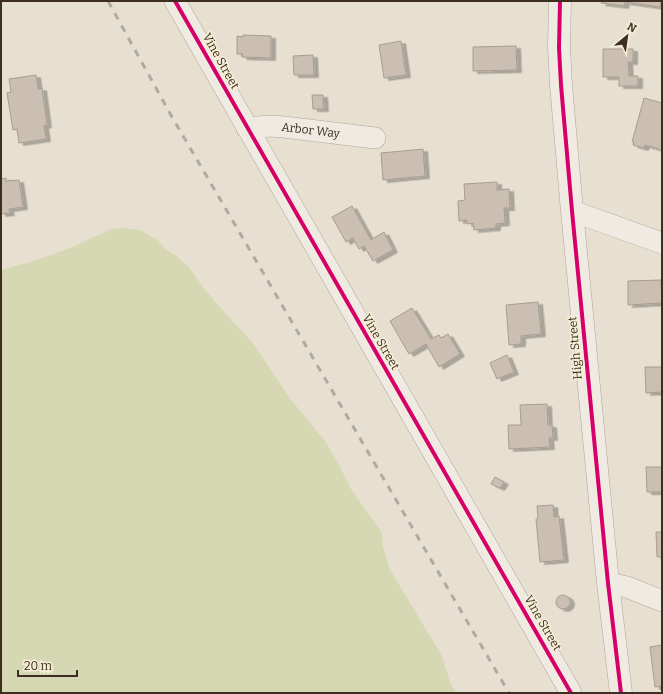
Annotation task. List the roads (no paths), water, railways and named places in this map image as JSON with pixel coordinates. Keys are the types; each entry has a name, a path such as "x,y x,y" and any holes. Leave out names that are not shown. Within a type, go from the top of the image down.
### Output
{"street":[{"name":"Vine Street","path":"175,1 571,693"},
{"name":"High Street","path":"560,1 559,21 561,78 572,211 608,583 621,693"},
{"name":"Arbor Way","path":"247,128 270,126 284,127 375,138"},
{"path":"572,211 662,244"},
{"path":"608,583 628,587 662,601"}],"railway":[{"path":"108,1 172,117 509,693"}]}
